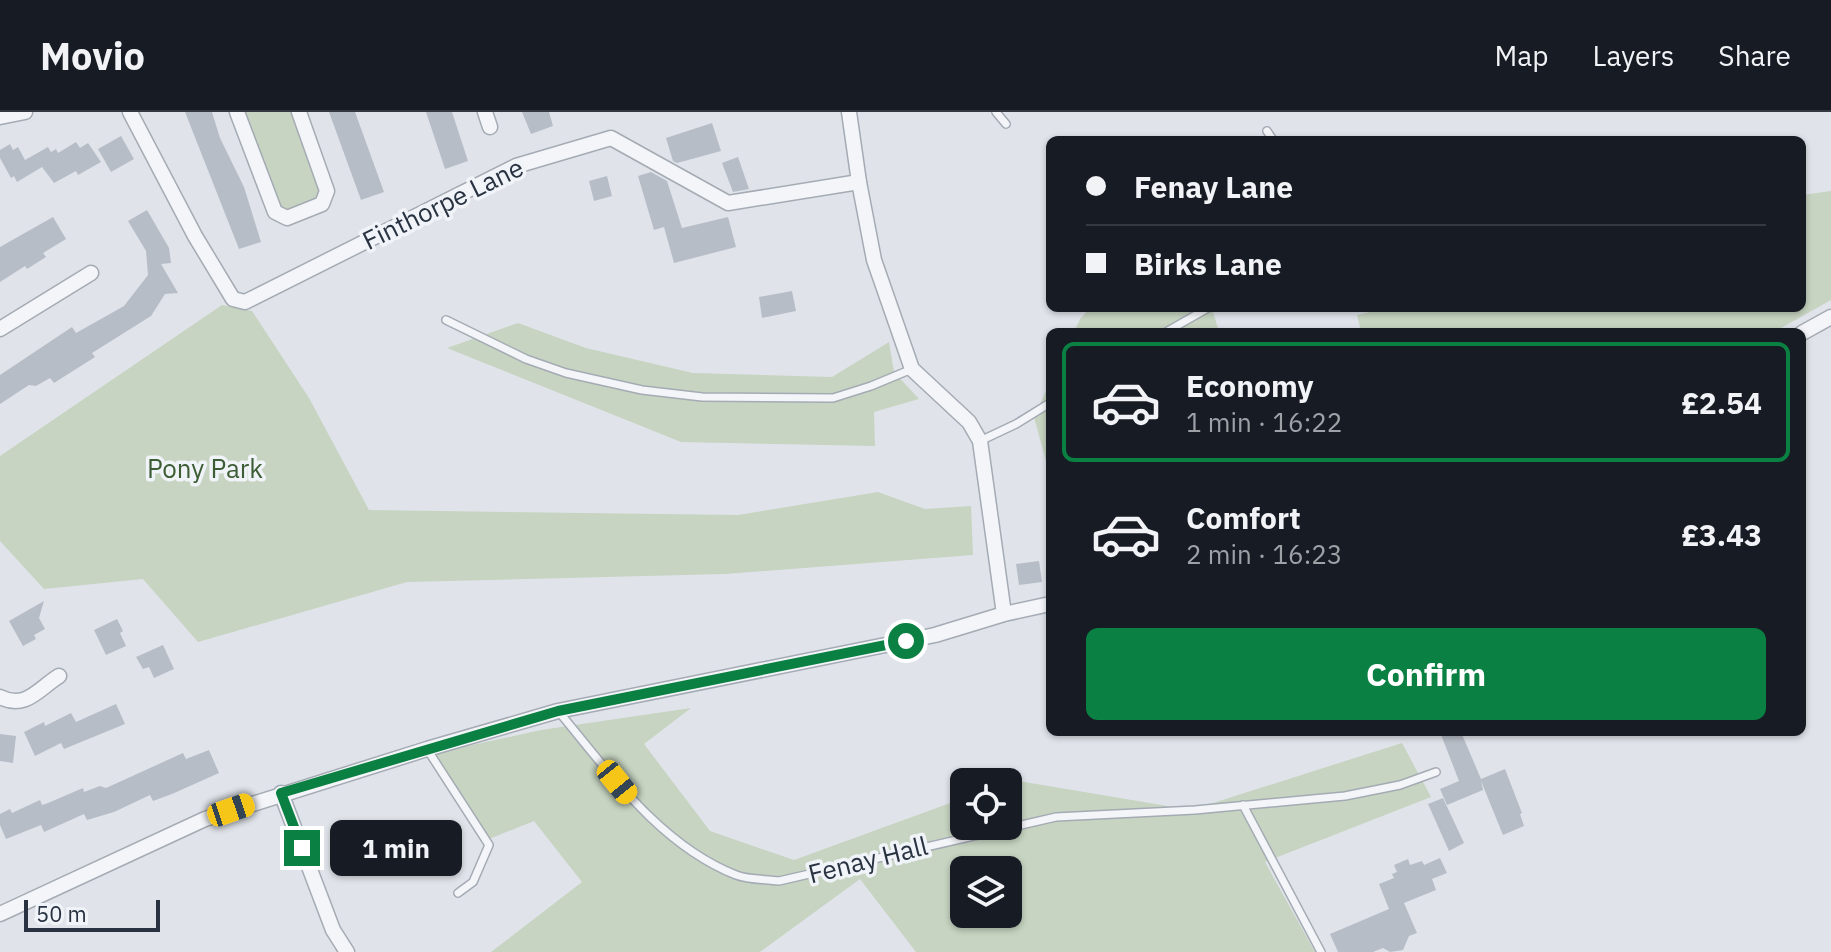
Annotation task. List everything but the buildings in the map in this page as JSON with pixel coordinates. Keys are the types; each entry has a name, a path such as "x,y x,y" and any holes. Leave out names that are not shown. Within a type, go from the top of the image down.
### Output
{"street":[{"path":"0,117 25,112"},
{"name":"Finthorpe Lane","path":"130,112 195,236 233,299 245,302 516,166 611,138 728,203 859,182"},
{"path":"237,112 275,212 287,218 322,204 327,191 299,112"},
{"path":"485,112 490,127"},
{"path":"849,112 874,260 912,369 969,422 980,441 1004,614"},
{"path":"0,329 91,273"},
{"path":"1806,331 1831,317"},
{"path":"0,914 205,819 427,749 558,711 935,635 1046,605"},
{"path":"0,697 9,702 31,698 59,676"},
{"path":"281,793 333,930 347,952"}],"lane":[{"path":"996,112 1006,124"},
{"path":"1267,131 1270,136"},
{"path":"1173,328 1201,312"},
{"path":"446,320 526,359 566,373 642,390 702,397 833,398 912,369"},
{"path":"980,441 1046,405"},
{"name":"Fenay Hall","path":"558,711 637,806 699,856 738,876 779,881 1056,817 1345,796 1400,785 1436,772"},
{"path":"427,749 489,845 473,882 458,893"},
{"path":"1243,805 1321,952"}],"green space":[{"path":"237,112 299,112 327,191 322,204 287,218 275,212"},
{"path":"1831,191 1831,300 1781,328 1360,328 1357,315 1369,312 1806,312 1806,194"},
{"name":"Pony Park","path":"222,305 252,311 309,398 369,510 738,515 878,492 925,509 971,506 973,555 725,574 407,582 198,642 143,579 44,589 0,541 0,456"},
{"path":"1086,312 1213,312 1218,328 1076,328"},
{"path":"518,323 586,348 693,373 832,377 889,342 894,372 919,399 874,412 875,446 681,442 447,348"},
{"path":"1046,391 1046,461 1034,417"},
{"path":"691,708 644,744 710,831 794,860 950,803 950,840 1022,840 1022,782 1191,810 1402,743 1431,797 1265,862 1315,952 916,952 860,879 760,952 491,952 582,882 534,821 489,839 430,754 541,730"}],"route":[{"path":"302,848 281,793 558,711 906,641"}]}
